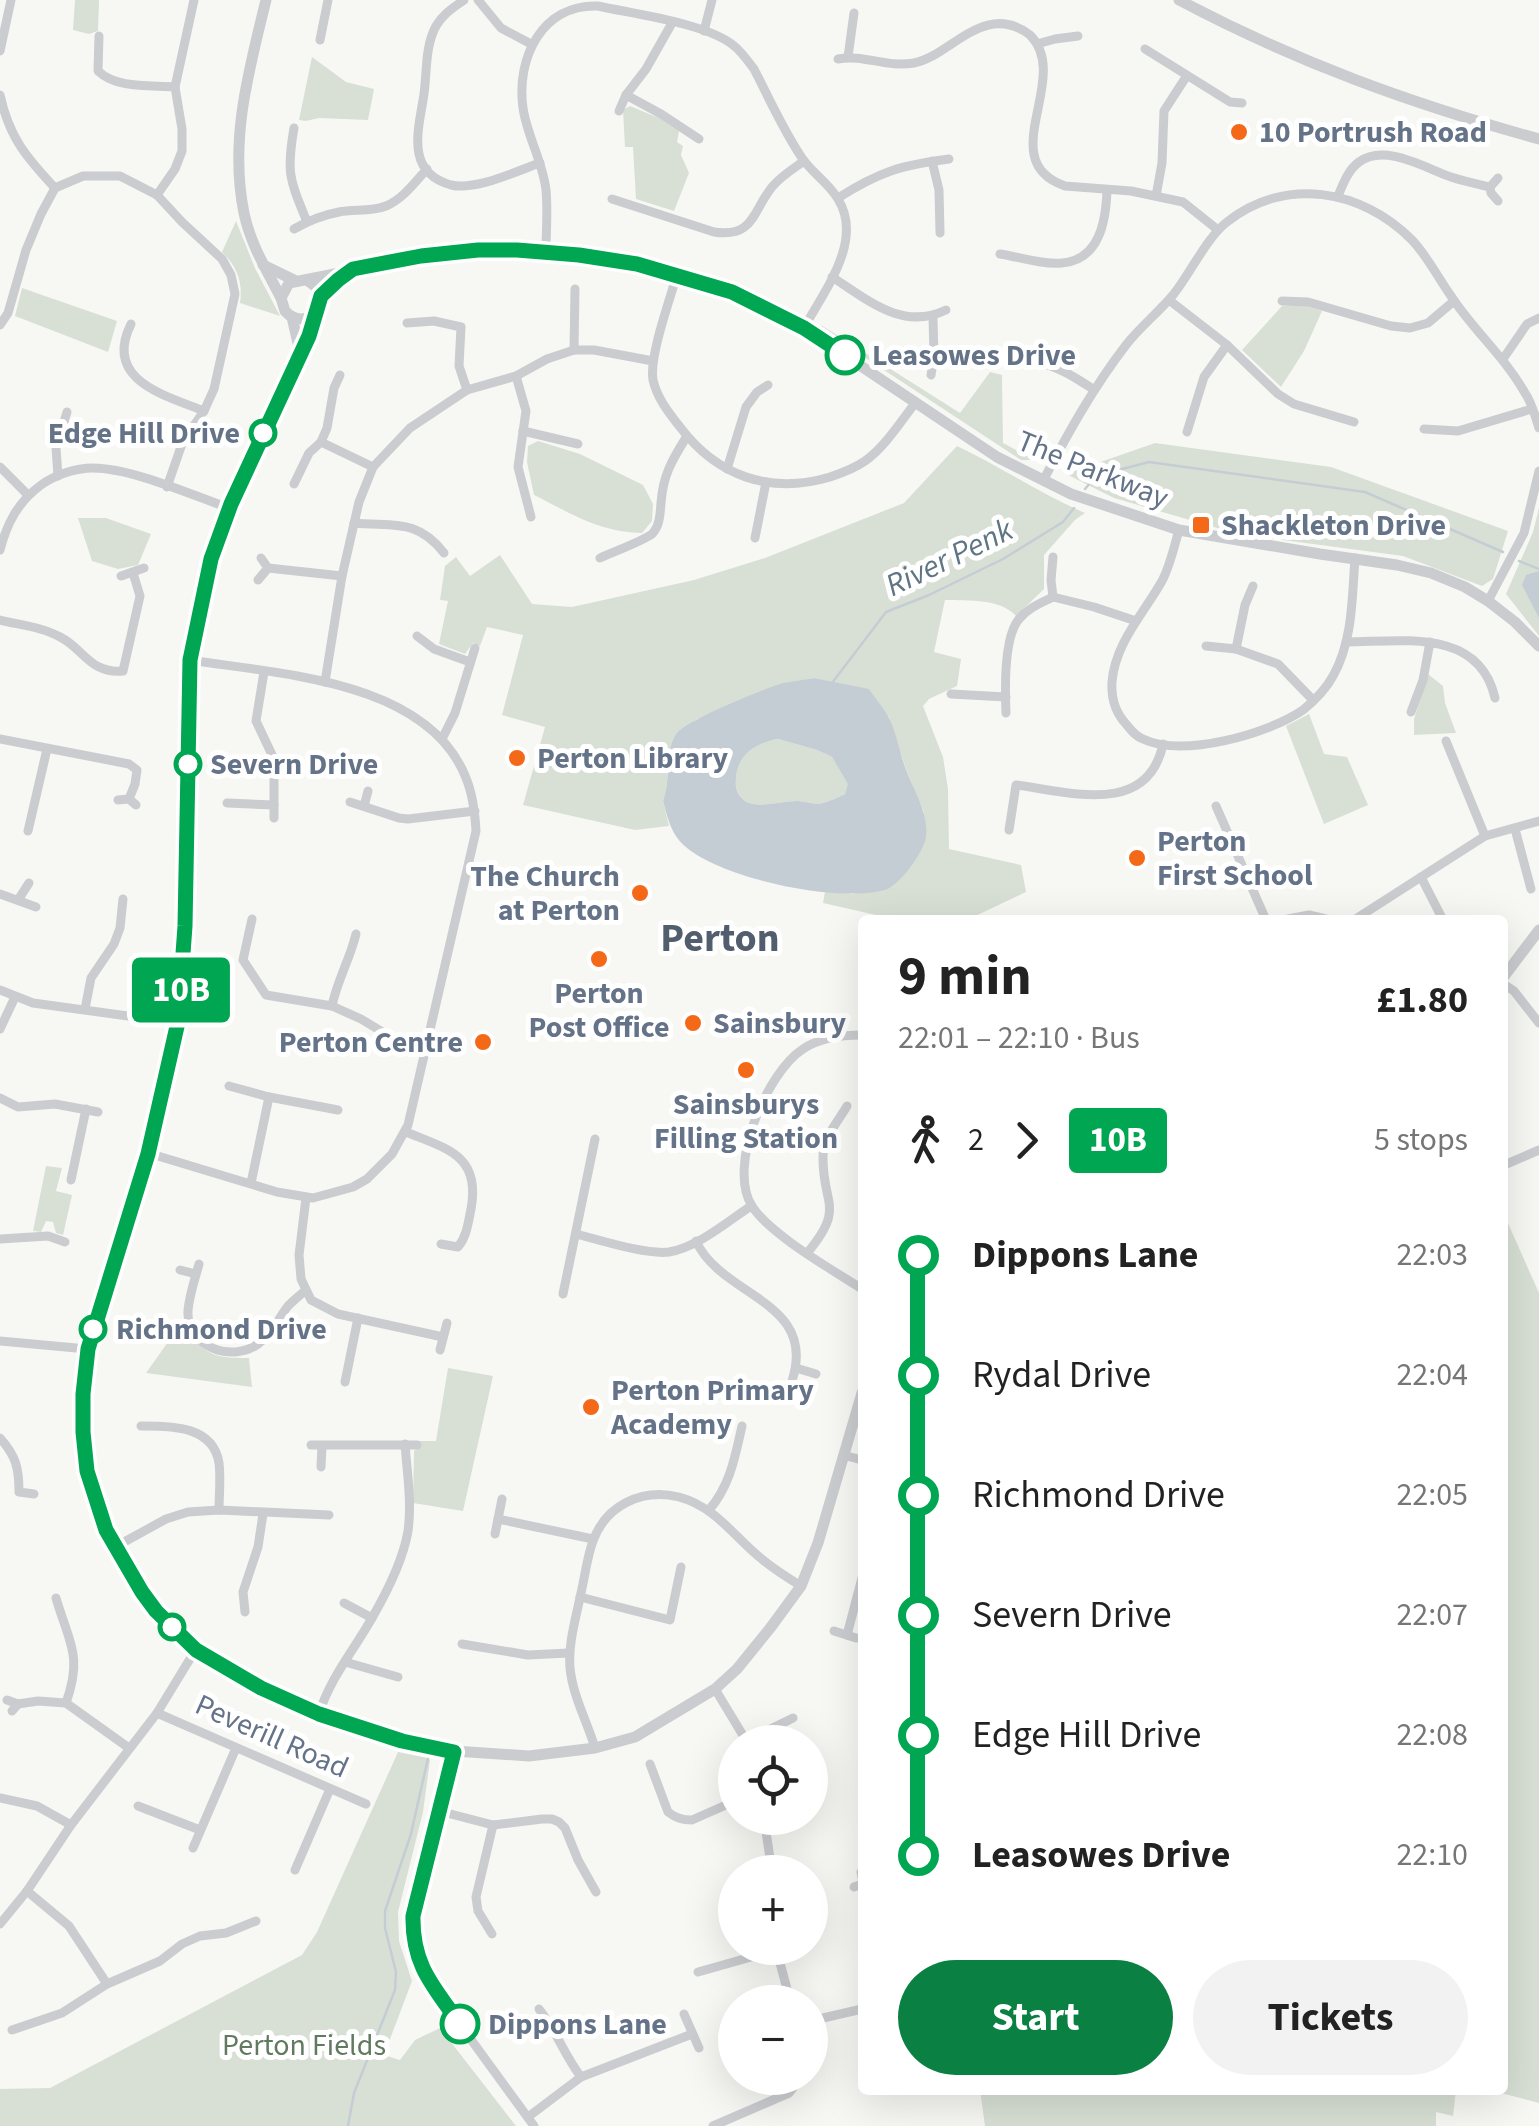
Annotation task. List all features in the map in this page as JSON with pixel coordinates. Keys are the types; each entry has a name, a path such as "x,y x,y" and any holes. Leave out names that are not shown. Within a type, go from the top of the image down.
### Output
{"street":[{"path":"0,50 11,0"},
{"path":"157,195 182,151 175,87 194,0"},
{"path":"266,0 240,111 238,140 244,217 282,307 292,318 301,353"},
{"path":"320,40 328,0"},
{"path":"464,0 446,12 432,36 417,127 421,161 448,184 460,186 478,184 540,163"},
{"path":"478,0 501,28 531,44"},
{"path":"704,31 712,0"},
{"path":"1179,0 1286,52 1403,99 1539,140"},
{"path":"546,252 546,190 523,112 521,86 531,44 558,14 598,3 704,31 733,44 746,58 804,161 838,198 847,224 844,252 804,328"},
{"path":"854,13 842,58 894,66 920,62 978,23 1014,24 1033,38 1040,50 1045,79 1032,136 1042,172 1056,182 1076,188 1130,191 1183,202 1218,230"},
{"path":"619,111 672,22"},
{"path":"100,36 98,71 105,78 115,83 175,87"},
{"path":"1037,44 1078,36"},
{"path":"1146,50 1230,102 1242,103"},
{"path":"1156,196 1164,111 1186,77"},
{"path":"0,95 14,140 55,188"},
{"path":"626,95 699,139"},
{"path":"294,128 288,166 307,222"},
{"path":"682,142 689,132"},
{"path":"1338,196 1357,163 1381,155 1490,187 1498,200"},
{"path":"838,198 884,171 949,159"},
{"path":"612,199 629,199 714,232 730,234 743,230 771,188 804,161"},
{"path":"932,161 939,190 940,227 954,222"},
{"path":"294,230 340,212 390,205 427,169"},
{"path":"0,326 8,313 26,250 55,188 84,176 120,176 157,195 222,259 231,275 234,294 214,389 184,441 167,487"},
{"path":"1490,187 1498,178"},
{"path":"1000,254 1060,264 1085,254 1100,233 1106,215 1107,190"},
{"path":"1043,481 1093,389 1129,341 1169,300 1218,230 1256,202 1309,193 1358,202 1384,218 1421,250 1454,301 1503,359 1527,395 1539,428"},
{"name":"The Parkway","path":"300,280 421,256 478,250 546,252 637,264 677,274 732,292 804,328 997,457 1072,494 1179,530 1431,573 1488,600 1539,646"},
{"path":"1013,268 1016,256"},
{"path":"263,265 319,289 321,296 309,336 229,508 211,559 190,660 184,967 178,1022 148,1154 88,1349 83,1394 87,1471 115,1547 156,1611 196,1650 261,1688 319,1714 402,1741 454,1752 529,1756 595,1748 636,1737 715,1689 737,1668 801,1586 818,1543 858,1406"},
{"name":"The Parkway","path":"321,296 353,269"},
{"path":"677,274 654,361 653,381 661,401 686,436 727,470 766,482 816,481 844,472 866,461 916,402"},
{"path":"832,277 899,316 921,319 946,310"},
{"path":"281,298 285,287 300,280"},
{"path":"574,350 575,290"},
{"path":"1169,300 1227,345 1278,394 1294,404 1349,417"},
{"path":"1282,302 1308,302 1410,328 1428,323 1454,301"},
{"path":"292,318 316,314"},
{"path":"931,375 932,316"},
{"path":"1503,359 1527,324 1539,318"},
{"path":"408,323 434,321 461,327 459,366 467,390"},
{"path":"131,324 123,338 123,351 134,376 152,390 204,411"},
{"path":"1188,432 1204,377 1227,345"},
{"path":"325,682 342,576 372,467 410,428 467,390 516,376 574,350 654,361"},
{"path":"1032,362 1064,370 1093,389"},
{"path":"294,484 309,453 322,442 340,375"},
{"path":"516,376 526,411 518,466 531,516"},
{"path":"727,470 746,407 768,385"},
{"path":"1424,429 1458,431 1532,409"},
{"path":"58,476 56,448 67,412"},
{"path":"523,431 578,444"},
{"path":"600,558 656,530 663,480 686,436"},
{"path":"322,442 372,467"},
{"path":"0,467 28,494"},
{"path":"0,550 12,516 28,494 78,469 119,471 229,508"},
{"path":"1488,600 1524,533 1539,471"},
{"path":"755,538 766,482"},
{"path":"354,523 416,528 444,553"},
{"path":"1179,530 1164,578 1124,640 1112,682 1114,706 1136,735 1174,746 1248,734 1289,717 1314,700 1335,674 1346,642 1356,558"},
{"path":"1053,557 1053,597"},
{"path":"261,558 268,568 342,576"},
{"path":"121,576 144,568"},
{"path":"258,580 268,568"},
{"path":"0,620 48,631 68,641 94,664 113,672 122,671 140,596 133,573"},
{"path":"1236,649 1253,586"},
{"path":"1006,713 1014,626 1030,609 1053,597 1136,621"},
{"path":"417,636 434,649 470,662"},
{"path":"1346,642 1445,644 1472,658 1492,685 1495,698"},
{"path":"1411,712 1423,680 1430,642"},
{"path":"1206,646 1236,649 1278,664 1314,700"},
{"path":"442,739 455,713 475,648"},
{"path":"148,1154 306,1198 353,1188 368,1179 406,1132 476,831 466,778 442,739 390,702 325,682 190,660"},
{"path":"264,672 256,721 274,758 274,818"},
{"path":"951,694 1006,698"},
{"path":"0,740 129,764 136,770 136,784 128,801"},
{"path":"1446,741 1485,836"},
{"path":"1009,830 1016,785 1091,795 1131,789 1151,775 1162,744"},
{"path":"43,826 28,827 47,749"},
{"path":"1438,757 1450,753"},
{"path":"364,806 368,791"},
{"path":"233,799 274,805"},
{"path":"350,802 408,819 475,812"},
{"path":"1216,806 1264,915"},
{"path":"1362,915 1485,836 1539,821"},
{"path":"1515,828 1531,889"},
{"path":"1421,877 1440,915"},
{"path":"18,900 28,883"},
{"path":"0,894 36,907"},
{"path":"85,1009 91,978 120,928 122,899"},
{"path":"252,919 243,960 266,995 332,1006 394,1039 426,1046"},
{"path":"121,920 135,921"},
{"path":"1508,973 1539,930"},
{"path":"332,1006 356,934"},
{"path":"1508,986 1539,1023"},
{"path":"0,990 33,1004 178,1022"},
{"path":"0,1030 14,998"},
{"path":"858,1036 806,1046 790,1059 765,1095 744,1164 744,1192 762,1221 858,1286"},
{"path":"229,1086 338,1110"},
{"path":"251,1183 270,1097"},
{"path":"0,1098 18,1107 55,1104 98,1112"},
{"path":"808,1252 822,1235 831,1212 824,1144 847,1106"},
{"path":"71,1180 86,1109"},
{"path":"406,1132 456,1154 464,1160 472,1177 474,1194 464,1239 458,1248 441,1244"},
{"path":"563,1294 571,1281 594,1144 607,1152"},
{"path":"1508,1163 1539,1150"},
{"path":"306,1198 299,1255 302,1279 311,1300 358,1318 443,1337"},
{"path":"576,1234 672,1252 752,1206"},
{"path":"48,1236 50,1224"},
{"path":"0,1239 48,1236 65,1242"},
{"path":"696,1241 711,1265 778,1313 790,1329 797,1348 792,1381"},
{"path":"180,1270 198,1269 188,1312 191,1329 218,1351 244,1352 260,1343 306,1290"},
{"path":"343,1374 358,1318"},
{"path":"440,1350 447,1322"},
{"path":"0,1340 88,1349"},
{"path":"796,1368 816,1374"},
{"path":"141,1426 185,1428 210,1444 219,1463 219,1510"},
{"path":"709,1510 726,1485 742,1426"},
{"path":"0,1438 18,1463 19,1492 34,1494"},
{"path":"319,1714 336,1674 372,1618 395,1572 408,1527 411,1445 317,1446 321,1467"},
{"path":"843,1456 858,1459"},
{"path":"595,1748 577,1702 569,1653 593,1540 606,1518 622,1504 646,1494 677,1497 709,1510 760,1558 801,1586"},
{"path":"495,1534 502,1500"},
{"path":"115,1547 188,1512 329,1516"},
{"path":"245,1612 243,1592 258,1547 263,1514"},
{"path":"498,1519 593,1540"},
{"path":"580,1597 670,1620 681,1567"},
{"path":"834,1631 851,1637 858,1599"},
{"path":"66,1702 76,1663 57,1603 71,1604"},
{"path":"344,1603 372,1618"},
{"path":"462,1644 512,1654 569,1653"},
{"path":"0,1924 157,1712 196,1650"},
{"path":"344,1662 398,1677"},
{"path":"715,1689 736,1725"},
{"path":"12,1705 66,1702 130,1748"},
{"name":"Peverill Road","path":"157,1712 366,1804"},
{"path":"779,1725 793,1718"},
{"path":"194,1848 236,1748"},
{"path":"454,1752 413,1916 412,1939 432,1986 531,2122 580,2077 692,2034"},
{"path":"650,1764 668,1812 692,1820 718,1808"},
{"path":"655,1776 668,1772"},
{"path":"286,1855 297,1865 330,1789"},
{"path":"0,1798 38,1806 71,1825"},
{"path":"138,1806 200,1830"},
{"path":"439,1811 493,1825 542,1818 559,1822 593,1888 602,1878"},
{"path":"492,1934 478,1911 476,1897 493,1825"},
{"path":"27,1891 69,1926 107,1984"},
{"path":"12,2030 62,2013 107,1984 160,1961 200,1936 226,1934 256,1922"},
{"path":"698,1972 722,1965"},
{"path":"539,2009 554,2028 562,2051 580,2077"},
{"path":"828,2017 858,2010"},
{"path":"684,2014 699,2048"},
{"path":"713,2126 784,2095"}],"green space":[{"path":"75,0 99,0 98,31 89,34 73,30"},
{"path":"312,57 346,82 374,89 368,120 299,120"},
{"path":"630,106 679,131 677,142 683,146 681,155 689,173 674,211 636,199 633,147 625,147 623,110"},
{"path":"236,221 280,316 240,303 238,275 222,252"},
{"path":"22,288 117,321 108,352 15,316"},
{"path":"1304,305 1322,311 1304,351 1281,387 1242,350 1282,306"},
{"path":"821,325 960,413 990,372 1002,375 1003,443 1035,460 1021,460 823,330"},
{"path":"538,441 580,454 643,485 653,504 652,521 642,533 612,529 586,521 534,495 528,446"},
{"path":"1155,443 1331,467 1508,531 1493,579 1482,586 1403,556 1238,534 1114,498 1066,474"},
{"path":"957,446 1085,513 1044,555 1044,589 1016,616 993,603 945,600 934,652 961,659 957,686 923,706 943,757 949,849 1021,865 1026,892 978,915 876,915 823,903 825,891 854,894 924,812 889,717 869,690 814,678 781,684 695,720 668,764 663,801 669,826 635,830 523,805 545,727 502,715 523,635 487,627 480,646 473,643 465,654 439,644 448,601 440,600 445,566 456,557 470,576 500,555 532,604 572,607 694,580 765,558 904,503"},
{"path":"1539,508 1539,636 1506,594"},
{"path":"78,518 106,518 151,534 138,565 118,569 92,561"},
{"path":"1428,674 1443,686 1456,733 1414,735 1414,719"},
{"path":"1309,714 1324,754 1347,757 1368,805 1324,824 1286,726"},
{"path":"778,739 832,757 849,784 845,794 820,804 755,804 744,800 736,785 740,763 755,747"},
{"path":"46,1166 62,1168 56,1191 72,1195 63,1235 56,1233 53,1222 46,1221 41,1232 33,1231"},
{"path":"1508,1223 1539,1293 1539,2103 1508,2095"},
{"path":"185,1333 214,1354 249,1358 252,1387 146,1373 168,1342"},
{"path":"448,1368 493,1376 463,1511 413,1503 414,1451 418,1441 436,1441"},
{"name":"Perton Fields","path":"398,1752 430,1760 423,1812 398,1912 399,1941 412,1981 384,2055 400,2060 415,2040 440,2028 516,2126 0,2126 0,2089 50,2088 302,1955 317,1932"},
{"path":"981,2095 1455,2095 1453,2116 1436,2112 1436,2126 985,2126"}],"shaded area":[{"path":"1539,571 1539,618 1522,585 1526,575"},
{"path":"814,678 869,689 890,720 921,804 926,829 924,843 904,875 885,890 811,891 754,878 704,859 687,848 677,838 669,820 663,801 670,748 677,733 695,720 745,698 783,683","holes":["778,739 832,757 848,784 845,794 820,804 749,803 738,794 737,771 755,747"]}],"waterway":[{"name":"River Penk","path":"1085,489 1096,476 1149,462 1365,492 1503,552"},
{"name":"River Penk","path":"832,683 886,612 1003,559 1063,522 1074,508"},
{"name":"River Penk","path":"1519,561 1539,569"},
{"name":"River Penk","path":"348,2126 354,2093 395,1990 396,1972 385,1928 385,1911 411,1834 428,1758"}],"bus line":[{"name":"10B","path":"460,2024 432,1986 412,1939 413,1916 454,1752 376,1734 319,1714 275,1696 196,1650 156,1611 115,1547 99,1511 84,1454 83,1394 88,1349 148,1154 178,1022 184,967 190,660 211,559 231,504 309,336 321,296 353,269 478,250 579,255 637,264 732,292 804,328 845,355"}],"place":[{"name":"10 Portrush Road","path":"1239,132"},
{"name":"Leasowes Drive","path":"845,355"},
{"name":"Edge Hill Drive","path":"263,433"},
{"name":"Shackleton Drive","path":"1201,525"},
{"name":"Perton Library","path":"517,758"},
{"name":"Severn Drive","path":"188,764"},
{"name":"Perton First School","path":"1137,858"},
{"name":"The Church at Perton","path":"640,893"},
{"name":"Perton Post Office","path":"599,959"},
{"name":"Sainsbury","path":"693,1023"},
{"name":"Perton Centre","path":"483,1042"},
{"name":"Sainsburys Filling Station","path":"746,1070"},
{"name":"Richmond Drive","path":"93,1329"},
{"name":"Perton Primary Academy","path":"591,1407"},
{"name":"Dippons Lane","path":"460,2024"}],"district":[{"name":"Perton","path":"720,937"}]}
